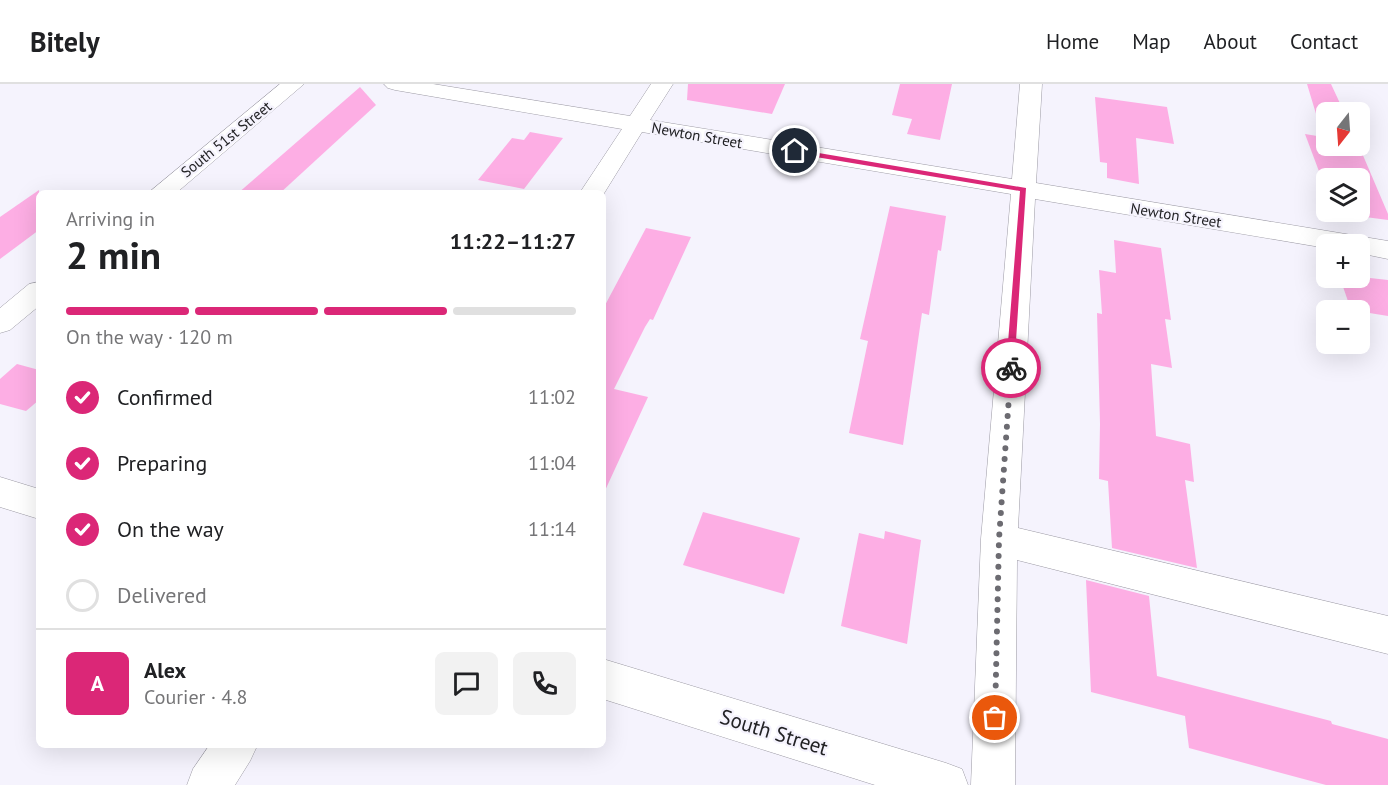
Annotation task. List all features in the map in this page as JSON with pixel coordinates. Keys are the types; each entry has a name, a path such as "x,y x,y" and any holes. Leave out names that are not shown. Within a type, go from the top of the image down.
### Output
{"street":[{"name":"South 51st Street","path":"164,190 293,84"},
{"name":"Newton Street","path":"395,84 1316,238"},
{"path":"594,190 662,84"},
{"path":"993,785 999,539 1031,84"},
{"path":"1370,247 1388,250"},
{"path":"0,322 36,293"},
{"path":"0,492 36,503"},
{"path":"999,539 1388,635"},
{"name":"South Street","path":"606,680 946,785"},
{"path":"209,785 234,748"}],"building":[{"path":"688,84 785,84 772,114 687,100"},
{"path":"900,84 952,84 940,140 907,134 912,119 892,115"},
{"path":"1307,84 1331,84 1339,102 1316,102 1316,114"},
{"path":"360,87 376,105 283,190 242,190"},
{"path":"1095,97 1167,107 1174,144 1136,138 1139,184 1107,178 1107,163 1100,162"},
{"path":"530,132 563,138 524,189 478,180 512,138 524,140"},
{"path":"1305,134 1316,136 1316,156 1363,156 1368,168 1318,168"},
{"path":"1370,172 1388,214 1388,220 1370,218"},
{"path":"36,192 36,232 0,259 0,217"},
{"path":"890,206 946,216 941,251 938,250 929,315 922,313 903,445 849,433 868,341 860,339"},
{"path":"646,228 691,237 653,320 650,319 645,327 614,389 648,397 606,488 606,303"},
{"path":"1114,240 1161,248 1171,320 1165,319 1172,368 1151,364 1156,436 1190,444 1194,482 1185,480 1197,568 1112,548 1108,481 1099,479 1097,313 1102,314 1099,270 1116,273"},
{"path":"1370,278 1388,280 1388,316 1370,313 1370,300 1348,300 1343,288 1370,288"},
{"path":"17,364 36,369 36,403 26,411 0,404 0,379"},
{"path":"703,512 800,538 784,594 683,565"},
{"path":"885,531 921,540 907,644 841,626 859,533 884,539"},
{"path":"1086,580 1149,596 1157,676 1331,721 1332,724 1388,739 1388,785 1326,785 1189,748 1185,716 1091,692"}],"way so far":[{"path":"995,718 999,539 1011,368"}],"route":[{"path":"795,151 1023,190 1011,368"}]}
